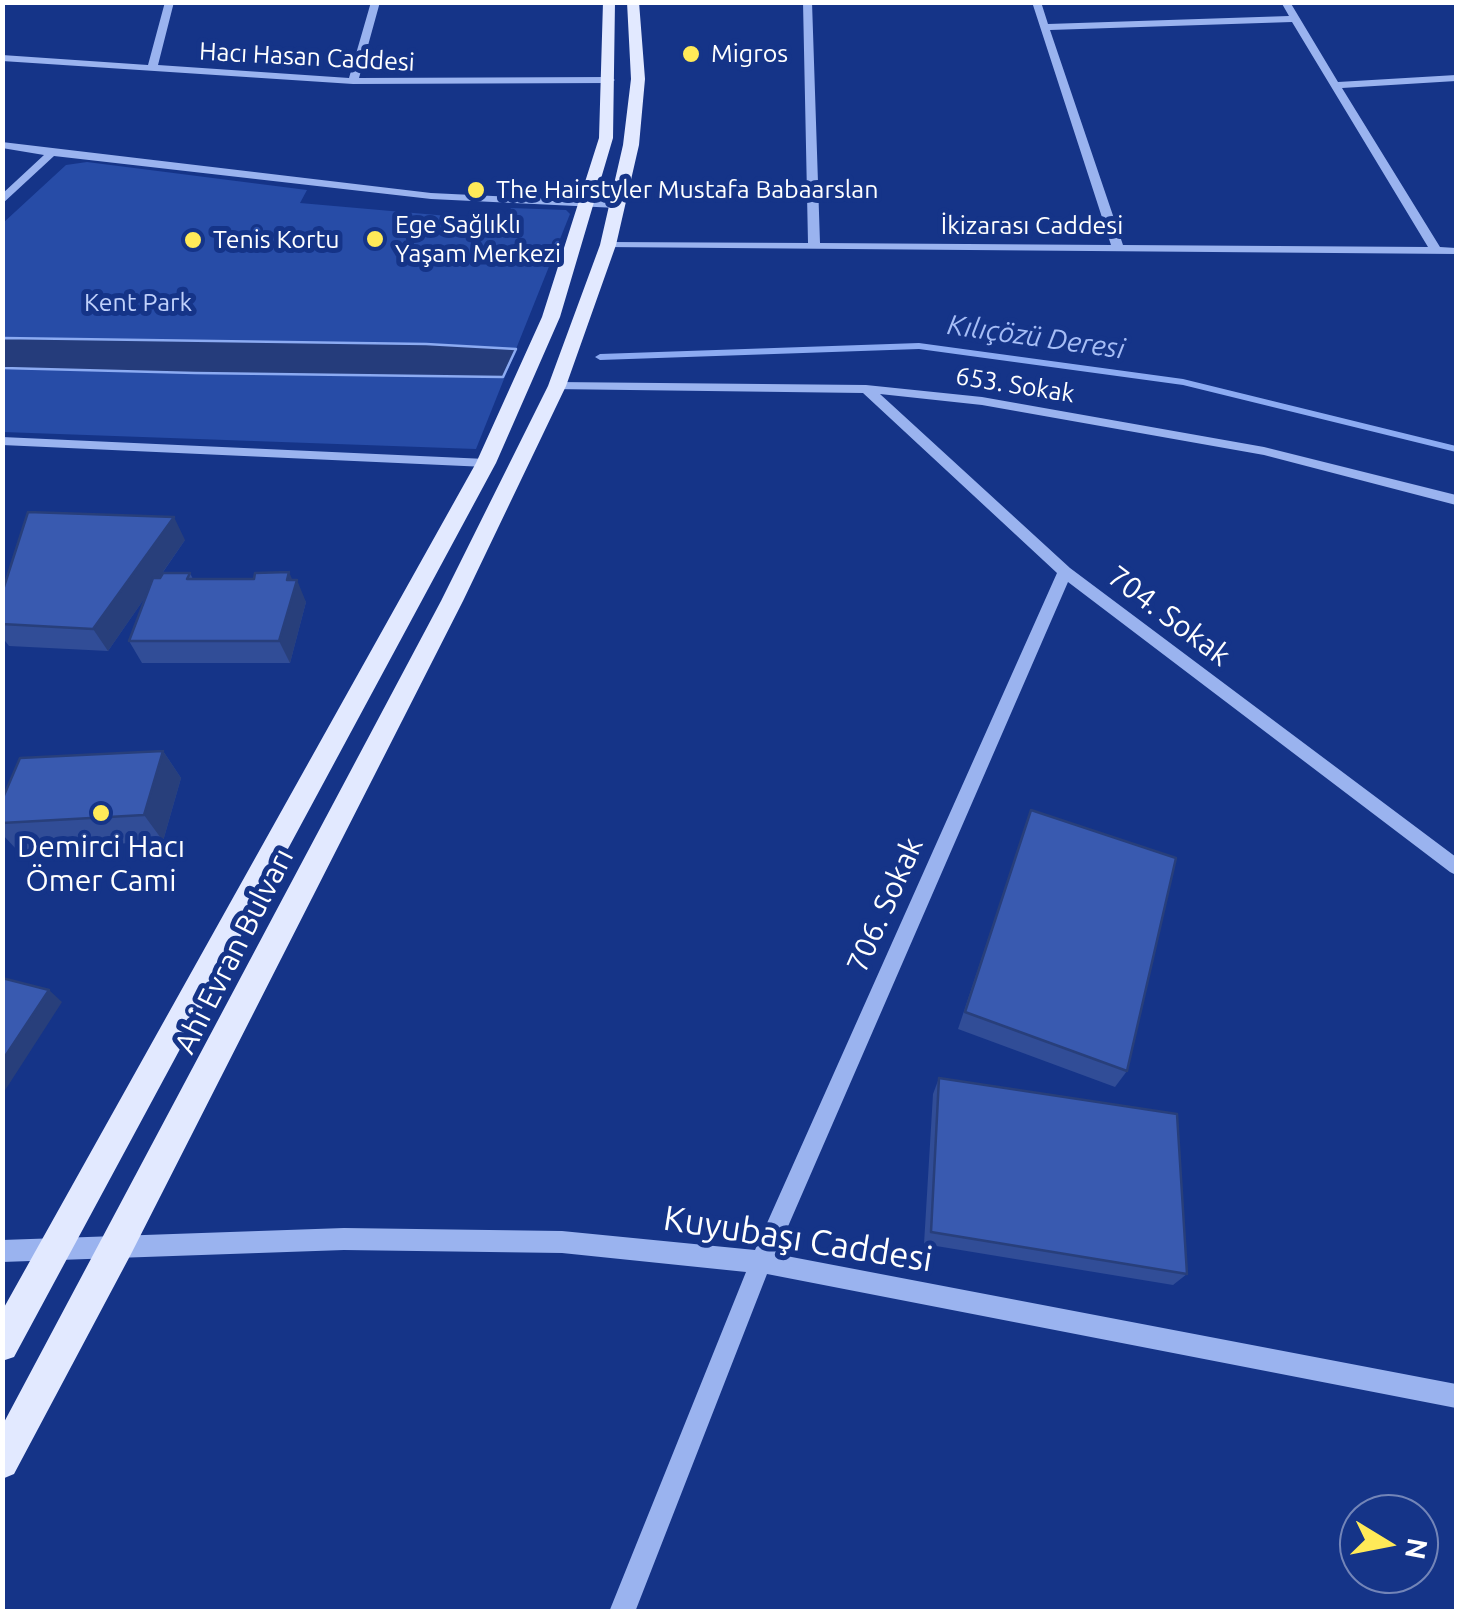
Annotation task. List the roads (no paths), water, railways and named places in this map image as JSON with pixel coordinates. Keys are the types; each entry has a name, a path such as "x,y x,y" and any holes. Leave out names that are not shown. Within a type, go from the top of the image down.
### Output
{"main road":[{"name":"Ahi Evran Bulvarı","path":"2,1346 486,463 551,317 589,203 606,138 609,2"},
{"name":"Ahi Evran Bulvarı","path":"2,1462 119,1246 520,468 557,386 608,245 618,205 636,110 633,2"}],"street":[{"path":"152,69 170,2"},
{"path":"353,82 376,2"},
{"path":"807,2 814,247"},
{"path":"1036,2 1118,249"},
{"path":"1285,2 1437,252"},
{"path":"1256,12 1264,20"},
{"path":"1046,26 1296,19"},
{"name":"Hacı Hasan Caddesi","path":"2,58 353,82 610,80"},
{"path":"1336,85 1456,78"},
{"path":"2,145 376,190 618,205"},
{"path":"2,201 52,153"},
{"name":"İkizarası Caddesi","path":"608,245 1456,250"},
{"name":"653. Sokak","path":"557,386 866,390 982,401 1264,451 1456,500"},
{"name":"704. Sokak","path":"866,390 1064,572 1456,867"},
{"path":"2,441 486,463"},
{"name":"706. Sokak","path":"622,1612 761,1262 1064,572"},
{"name":"Kuyubaşı Caddesi","path":"2,1251 58,1246 344,1239 562,1242 761,1262 1456,1396"}],"waterway":[{"name":"Kılıçözü Deresi","path":"600,357 919,346 1183,382 1456,449"}],"place":[{"name":"Migros","path":"691,54"},
{"name":"The Hairstyler Mustafa Babaarslan","path":"476,190"},
{"name":"Ege Sağlıklı Yaşam Merkezi","path":"375,239"},
{"name":"Tenis Kortu","path":"193,240"},
{"name":"Demirci Hacı Ömer Cami","path":"101,813"}],"park label":[{"name":"Kent Park","path":"138,303"}]}
